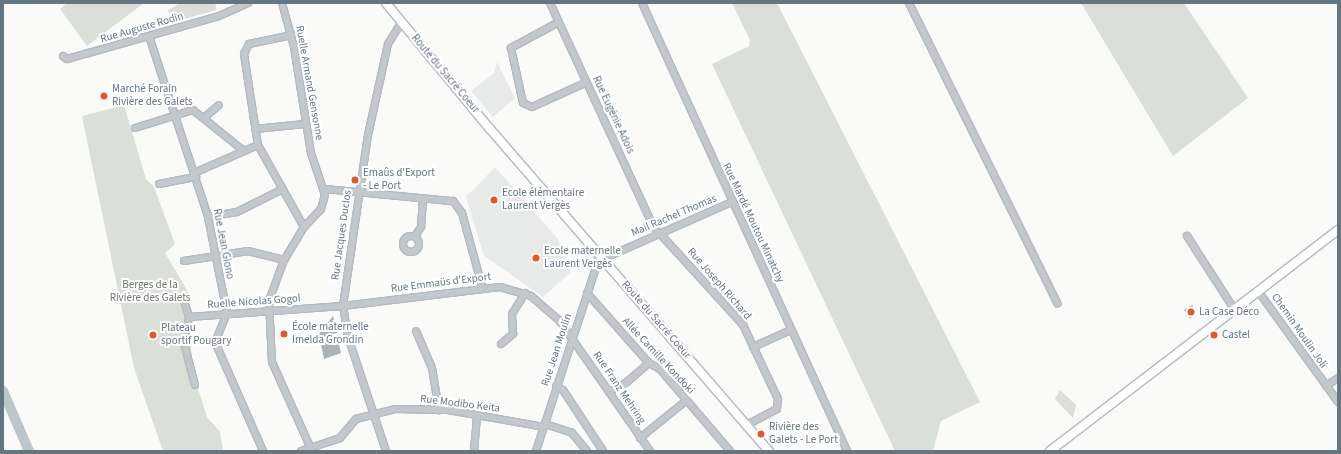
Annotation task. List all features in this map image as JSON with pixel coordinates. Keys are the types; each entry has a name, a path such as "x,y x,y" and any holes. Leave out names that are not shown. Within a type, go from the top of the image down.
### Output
{"main road":[{"name":"Route du Sacré Coeur","path":"388,4 601,258 769,451"},
{"path":"1050,451 1338,230"}],"street":[{"name":"Rue Auguste Rodin","path":"63,56 67,59 219,16 248,3"},
{"name":"Ruelle Armand Gensonne","path":"282,3 292,35 305,124 325,190"},
{"name":"Rue Eugénie Adois","path":"550,3 653,226 659,233"},
{"name":"Rue Mardé Moutou Minatchy","path":"642,3 847,451"},
{"path":"909,3 1057,303"},
{"name":"Rue Jacques Duclos","path":"386,451 348,337 343,306 358,193 388,44 402,22"},
{"path":"559,22 511,48 522,101 532,106 587,82"},
{"path":"292,35 249,44 244,54 258,145 304,227"},
{"name":"Rue Jean Giono","path":"149,36 208,217 214,254 227,313"},
{"path":"205,117 219,105"},
{"path":"135,128 193,110 205,117 244,151"},
{"path":"255,129 305,124"},
{"path":"159,184 195,175 258,145"},
{"path":"208,217 236,212 283,188"},
{"path":"311,449 272,362 269,311 284,260 304,227 321,209 325,190 449,200 459,207 482,286"},
{"path":"415,236 421,227 423,199"},
{"name":"Mail Rachel Thomas","path":"601,258 732,202"},
{"name":"Rue Joseph Richard","path":"659,233 743,325 780,406 747,425"},
{"path":"1187,236 1234,309"},
{"path":"184,261 214,254 248,251 284,260"},
{"name":"Rue Jean Moulin","path":"536,451 572,336 601,258"},
{"name":"Rue Emmaüs d'Export","path":"343,306 482,286 525,293 540,301 572,336"},
{"name":"Chemin Moulin Joli","path":"1258,291 1338,402"},
{"path":"501,344 513,334 512,314 525,293"},
{"name":"Allée Camille Kondoki","path":"587,293 649,363 660,369 730,451"},
{"path":"183,298 189,317 184,343 195,385"},
{"name":"Ruelle Nicolas Gogol","path":"189,317 227,313 343,306"},
{"path":"227,313 216,332 215,342 263,451"},
{"path":"752,347 791,330"},
{"path":"416,331 432,368 439,410"},
{"name":"Rue Franz Mehring","path":"572,336 650,451"},
{"path":"609,392 627,382 649,363"},
{"path":"1326,386 1338,378"},
{"path":"556,386 563,390 603,451"},
{"path":"640,438 687,400"},
{"name":"Rue Modibo Keita","path":"301,451 311,449 340,438 351,423 374,413 395,409 439,410 544,425 572,433 587,451"},
{"path":"474,451 477,415"}],"shaded area":[{"path":"497,62 515,98 493,117 471,91 494,73"},
{"path":"495,167 558,239 571,272 543,297 484,256 466,197"}],"green space":[{"path":"67,3 144,3 87,46 60,9"},
{"path":"180,3 215,3 217,10 173,22 168,10"},
{"path":"732,3 777,3 980,402 941,421 933,451 895,451 712,64 749,46 750,40"},
{"path":"1081,3 1184,3 1248,98 1173,156"},
{"name":"Berges de la Rivière des Galets","path":"124,105 146,179 154,187 175,244 165,253 190,295 182,300 189,328 194,376 207,417 220,432 223,451 163,451 134,368 82,116"},
{"path":"1060,390 1076,405 1073,418 1055,399"}],"building":[{"name":"La Case Déco","path":"1192,305 1196,311 1190,319 1184,310"},
{"path":"333,316 337,333 332,334 338,340 341,353 324,359 319,334"}],"waterway":[{"path":"3,391 29,451"}],"place":[{"name":"Marché Forain Rivière des Galets","path":"104,96"},
{"name":"Emaûs d'Export - Le Port","path":"355,180"},
{"name":"Ecole élémentaire Laurent Vergès","path":"494,200"},
{"name":"Ecole maternelle Laurent Vergès","path":"536,258"},
{"name":"La Case Déco","path":"1191,312"},
{"name":"École maternelle Imelda Grondin","path":"284,334"},
{"name":"Plateau sportif Pougary","path":"153,335"},
{"name":"Castel","path":"1214,335"},
{"name":"Rivière des Galets - Le Port","path":"761,434"}]}
